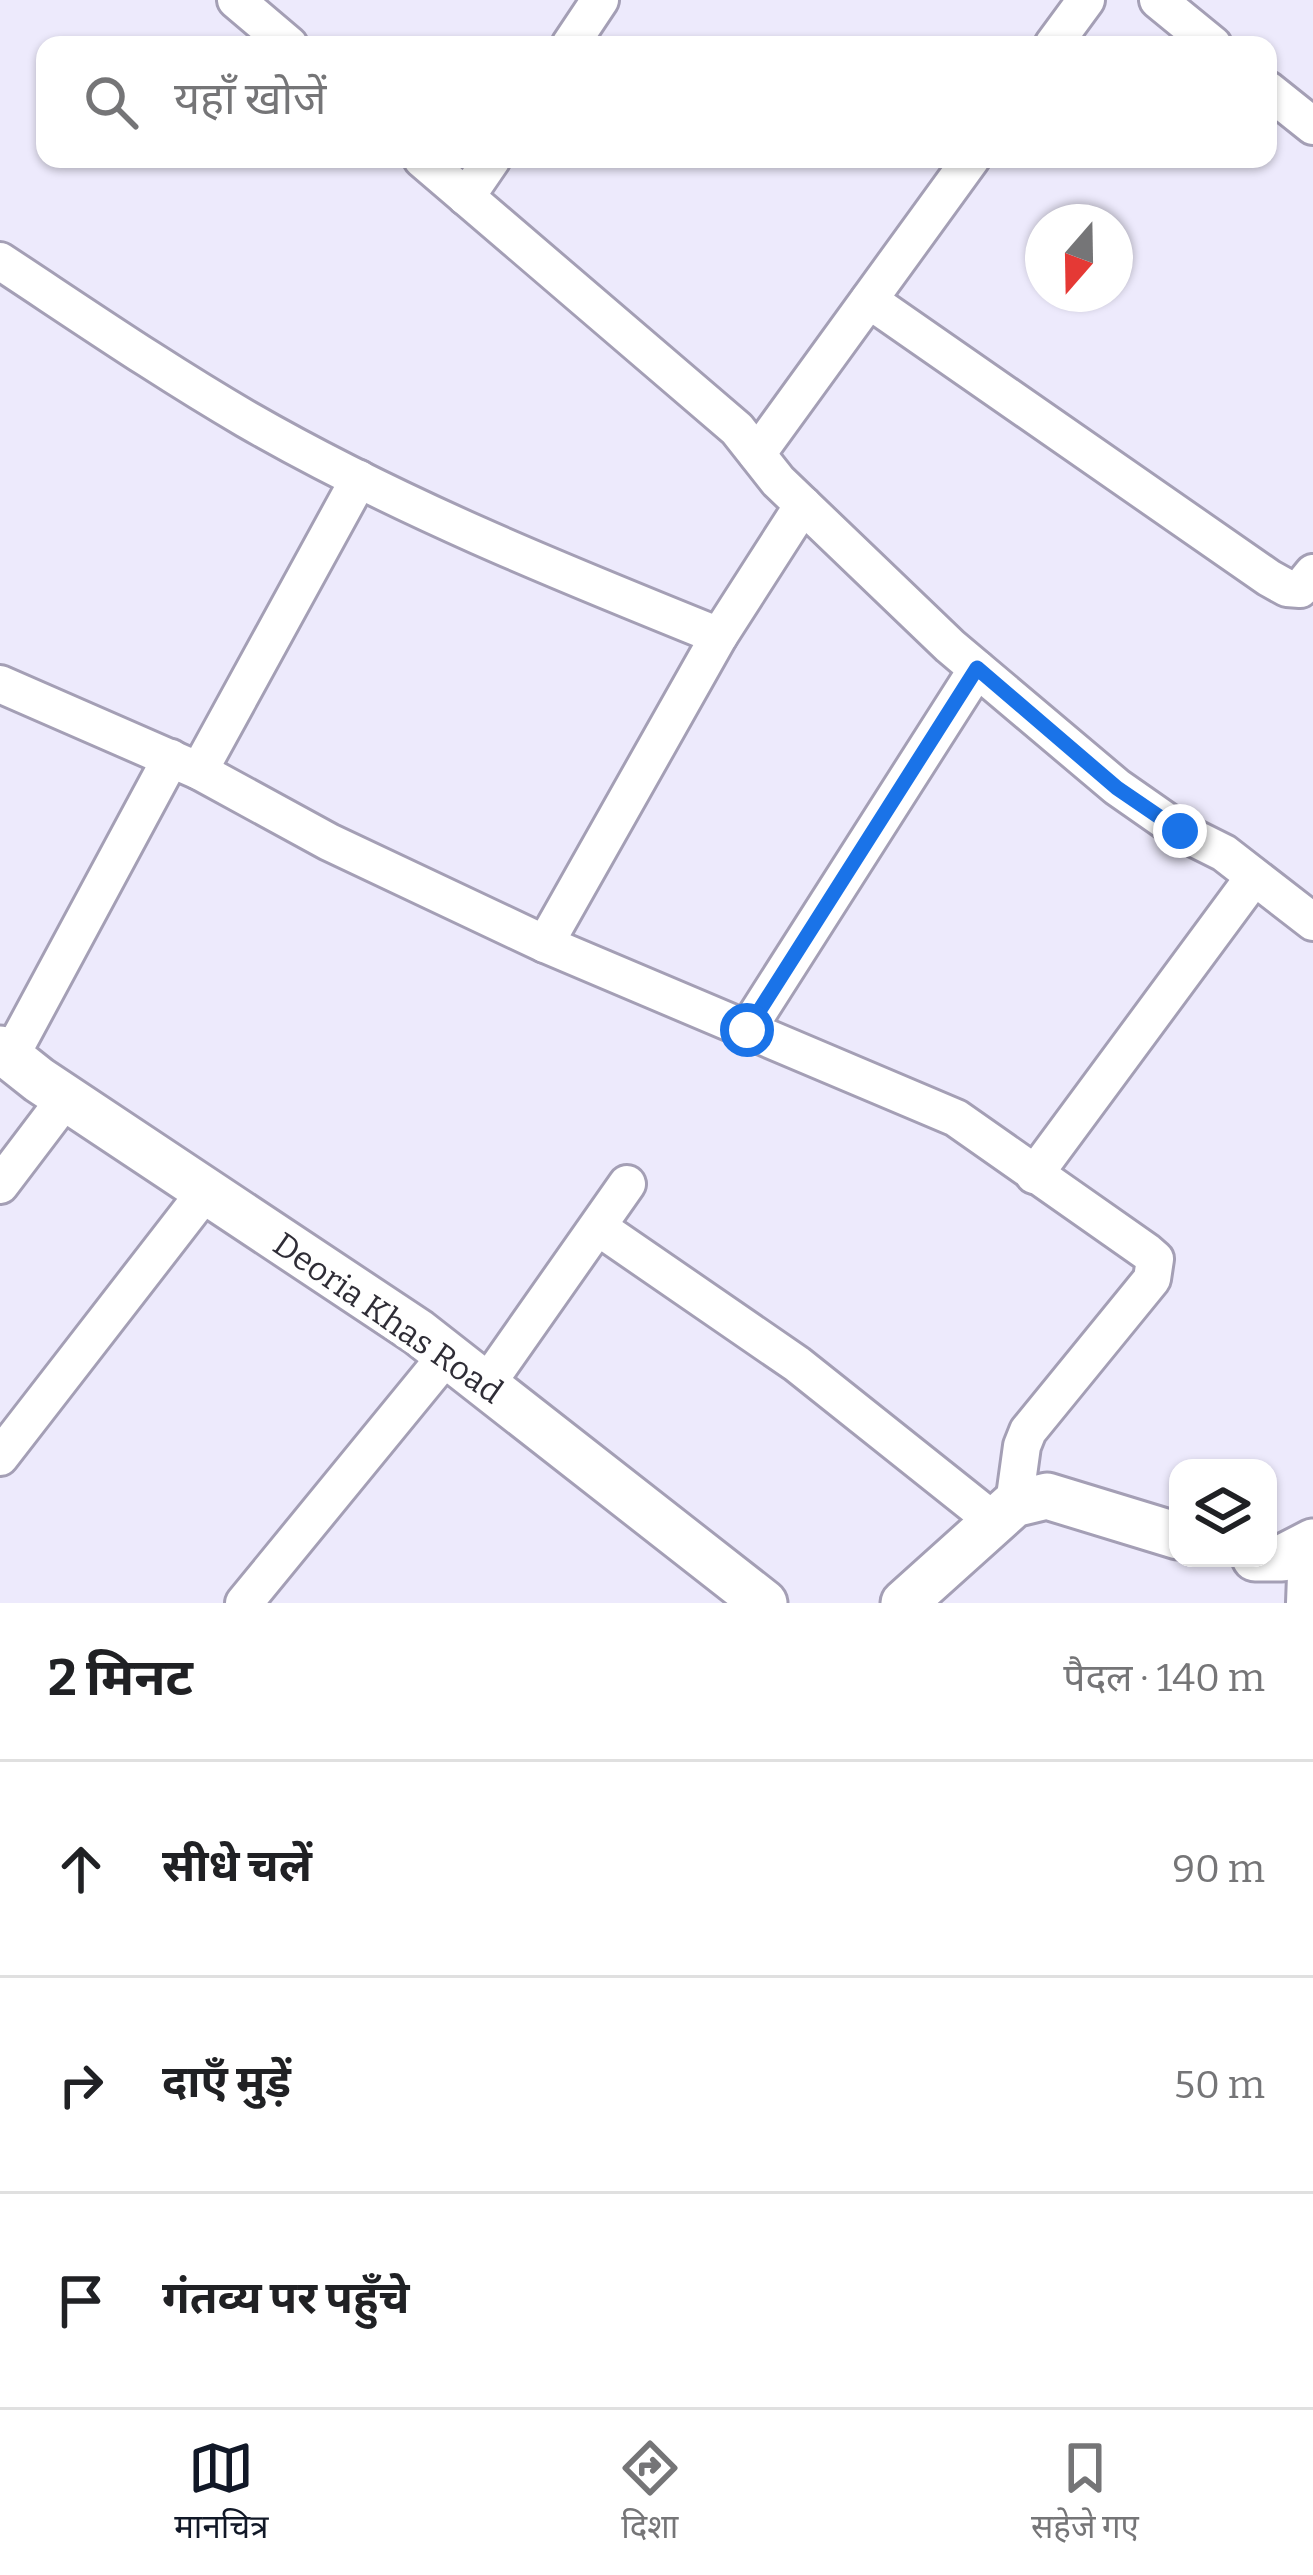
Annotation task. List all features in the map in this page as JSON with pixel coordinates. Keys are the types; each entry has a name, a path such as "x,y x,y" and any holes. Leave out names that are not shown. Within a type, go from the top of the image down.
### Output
{"street":[{"path":"236,0 278,36"},
{"path":"576,36 601,0"},
{"path":"1060,36 1086,0"},
{"path":"1158,0 1203,36"},
{"path":"1277,97 1313,127"},
{"path":"432,168 737,429 803,505 902,602 1117,788 1180,831 1224,853 1313,922"},
{"path":"466,197 486,168"},
{"path":"757,454 964,168"},
{"path":"0,261 248,420 359,479 508,550 719,636"},
{"path":"869,300 1270,578 1300,589 1313,573"},
{"path":"5,1053 359,479"},
{"path":"545,944 719,636 803,505"},
{"path":"747,1030 977,668"},
{"path":"0,684 185,765 329,842 545,944 956,1118 1148,1252 1155,1258 1152,1279 1028,1431 1004,1513"},
{"path":"1034,1175 1254,877"},
{"name":"Deoria Khas Road","path":"5,1053 447,1355 764,1603"},
{"path":"0,1185 66,1098"},
{"path":"486,1385 627,1184"},
{"path":"0,1456 206,1191"},
{"path":"598,1227 1004,1513"},
{"path":"244,1603 447,1355"},
{"path":"904,1603 1004,1513 1047,1496 1169,1533"},
{"path":"1277,1558 1310,1545 1305,1603"}],"route":[{"path":"747,1030 977,668 1117,788 1180,831"}]}
